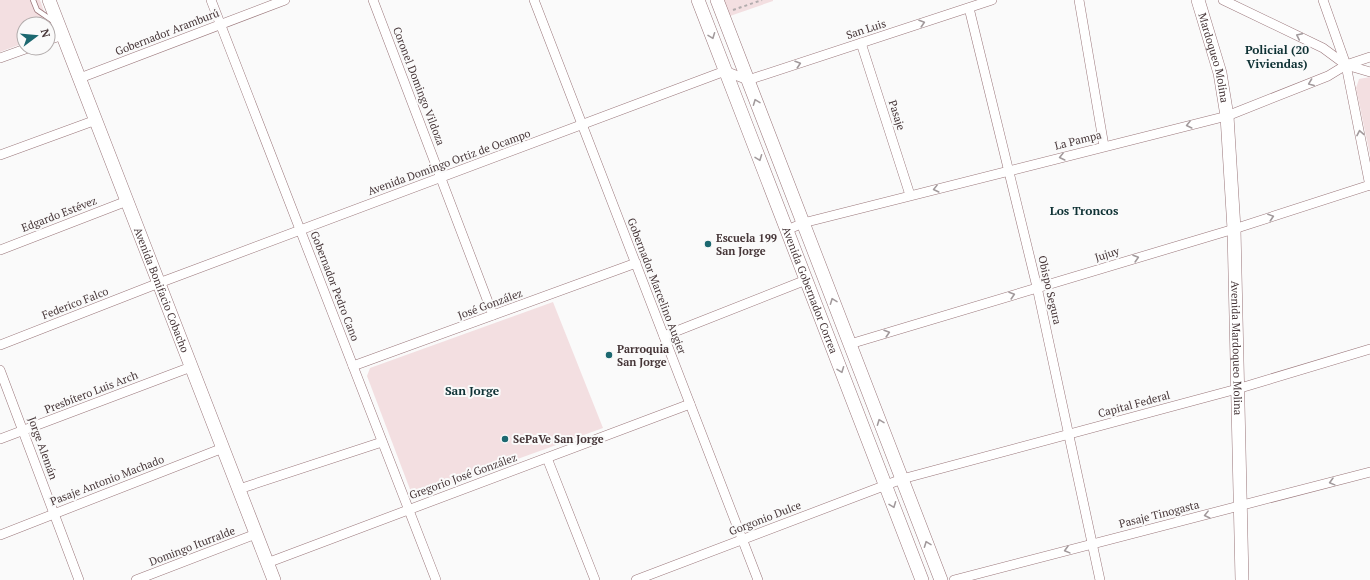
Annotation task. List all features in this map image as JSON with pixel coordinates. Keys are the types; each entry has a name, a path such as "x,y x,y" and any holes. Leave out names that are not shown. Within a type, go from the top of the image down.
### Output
{"main road":[{"name":"Avenida Bonifacio Cobacho","path":"49,0 274,580"},
{"name":"Avenida Gobernador Correa","path":"698,0 922,580"},
{"name":"Avenida Gobernador Correa","path":"717,0 941,580"},
{"name":"Mardoqueo Molina","path":"1198,0 1220,73 1227,116"},
{"name":"Avenida Mardoqueo Molina","path":"1227,116 1234,229 1242,580"}],"street":[{"name":"Gobernador Pedro Cano","path":"211,0 436,580"},
{"name":"Gobernador Aramburú","path":"80,78 284,0"},
{"name":"Coronel Domingo Vildoza","path":"373,0 493,315"},
{"name":"Gobernador Marcelino Augier","path":"534,0 758,580"},
{"name":"San Luis","path":"748,80 992,0"},
{"path":"1079,0 1104,146"},
{"path":"1223,0 1323,48 1346,65 1370,72"},
{"path":"1323,0 1346,65 1370,185"},
{"name":"Obispo Segura","path":"969,8 1037,287 1100,580"},
{"path":"56,33 61,29"},
{"name":"Pasaje","path":"861,43 910,195"},
{"path":"0,58 16,52"},
{"name":"La Pampa","path":"786,230 803,223 910,195 1227,116 1328,76 1346,65 1370,57"},
{"path":"725,71 748,80"},
{"name":"Avenida Domingo Ortiz de Ocampo","path":"159,283 725,71"},
{"path":"0,155 96,120"},
{"name":"Jujuy","path":"850,344 1234,229 1370,185"},
{"name":"Edgardo Estévez","path":"0,250 127,201"},
{"name":"José González","path":"353,366 636,263"},
{"path":"664,336 806,280"},
{"name":"Federico Falco","path":"0,345 159,283"},
{"name":"Capital Federal","path":"902,479 1237,390 1370,349"},
{"name":"Presbítero Luis Arch","path":"0,439 191,367"},
{"name":"Jorge Alemán","path":"0,370 79,580"},
{"name":"Gregorio José González","path":"267,562 690,404"},
{"path":"239,489 382,442"},
{"name":"Pasaje Antonio Machado","path":"0,535 223,448"},
{"path":"547,458 595,580"},
{"name":"Pasaje Tinogasta","path":"954,580 1092,543 1240,507 1370,472"},
{"name":"Gorgonio Dulce","path":"636,580 902,479"},
{"name":"Domingo Iturralde","path":"136,580 256,534"}],"lane":[{"path":"33,0 37,10 61,29"}],"path":[{"path":"722,14 762,0"}],"shaded area":[{"path":"0,0 40,0 46,16 16,16 16,46 0,52"},
{"path":"724,0 773,0 773,1 730,16"},
{"path":"1370,77 1370,155 1356,88 1359,79"},
{"path":"553,302 603,428 419,495 411,492 367,376 370,368"}],"place":[{"name":"Escuela 199 San Jorge","path":"708,244"},
{"name":"Parroquia San Jorge","path":"609,355"},
{"name":"SePaVe San Jorge","path":"505,439"}],"district":[{"name":"Policial (20 Viviendas)","path":"1277,57"},
{"name":"Los Troncos","path":"1084,211"},
{"name":"San Jorge","path":"472,391"}]}
